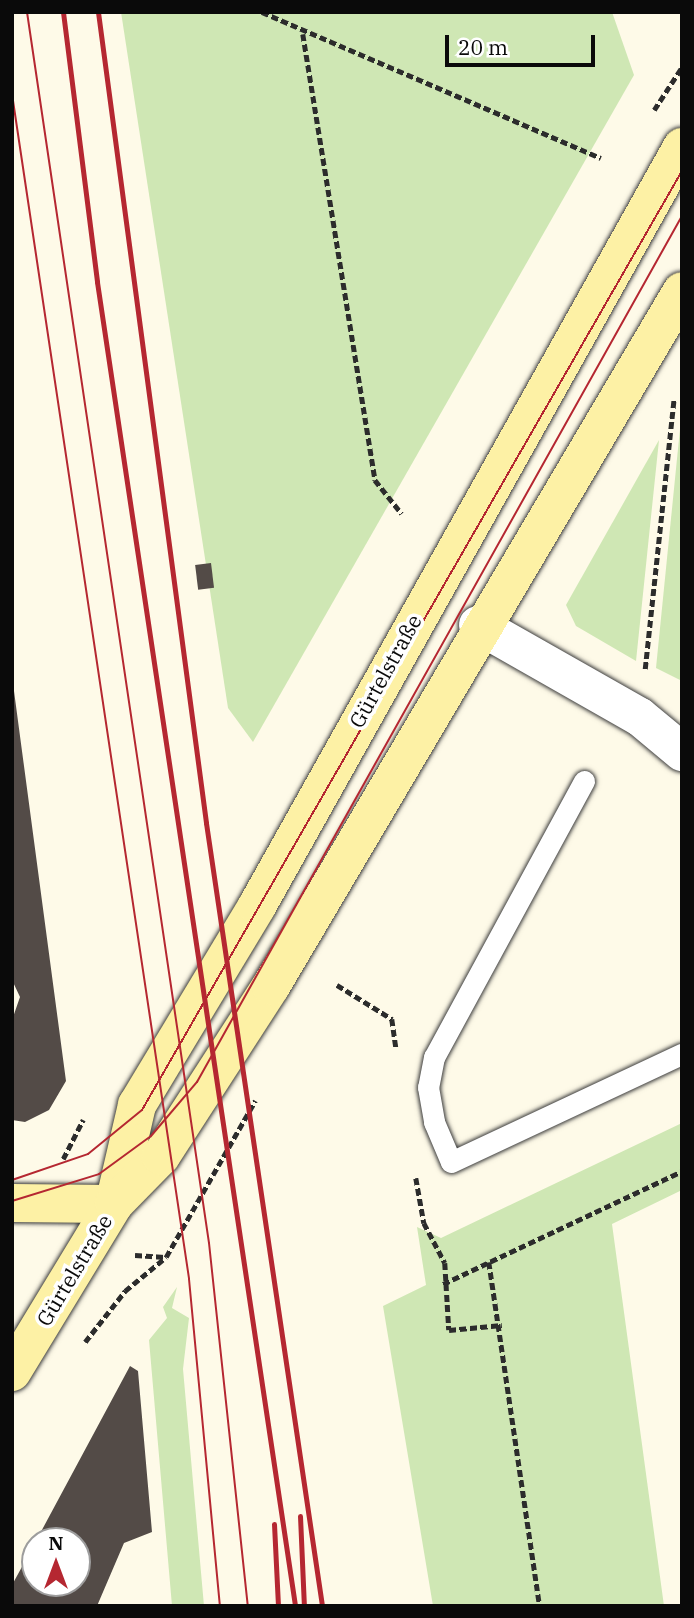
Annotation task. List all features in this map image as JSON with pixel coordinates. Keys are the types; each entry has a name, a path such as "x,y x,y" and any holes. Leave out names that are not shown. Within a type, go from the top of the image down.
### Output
{"main road":[{"name":"Gürtelstraße","path":"114,1204 137,1104 257,906 682,147"},
{"name":"Gürtelstraße","path":"12,1372 114,1204 160,1156 271,986 478,625 682,291"},
{"path":"12,1203 114,1204"}],"street":[{"path":"478,625 640,717 682,752"}],"lane":[{"path":"584,781 434,1056 428,1087 434,1122 451,1162 682,1054"}],"path":[{"path":"262,12 303,34 601,158"},
{"path":"303,34 375,480 402,514"},
{"path":"644,678 674,398"},
{"path":"337,985 359,999"},
{"path":"443,1284 682,1171"},
{"path":"436,1242 445,1263 443,1284 449,1330 502,1325"},
{"path":"136,1255 166,1257"},
{"path":"489,1262 502,1325 540,1606"}],"green space":[{"path":"121,12 612,12 634,75 253,742 228,708"},
{"path":"682,409 682,681 656,668"},
{"path":"659,440 636,661 576,626 566,605"},
{"path":"682,1123 682,1190 612,1224 664,1606 433,1606 383,1306 426,1285 417,1227 441,1238"},
{"path":"177,1287 172,1308 189,1318 183,1369 204,1606 172,1606 149,1340 167,1318 163,1307"}],"building":[{"path":"211,563 214,588 198,590 195,565"},
{"path":"14,691 66,1081 49,1110 25,1122 12,1120 12,1020 20,997 12,980"},
{"path":"130,1366 138,1371 152,1532 124,1543 97,1606 12,1606 12,1585 21,1569 21,1597 91,1597 91,1527 44,1527"}],"tram line":[{"path":"27,12 209,1243 248,1606"},
{"path":"12,94 189,1279 220,1606"},
{"path":"12,1180 88,1154 142,1110 682,171"},
{"path":"12,1201 99,1174 151,1136 197,1082 682,216"}],"railway":[{"path":"63,12 97,282 295,1606"},
{"path":"98,12 206,823 322,1606"},
{"path":"300,1516 304,1606"},
{"path":"274,1524 278,1606"}]}
